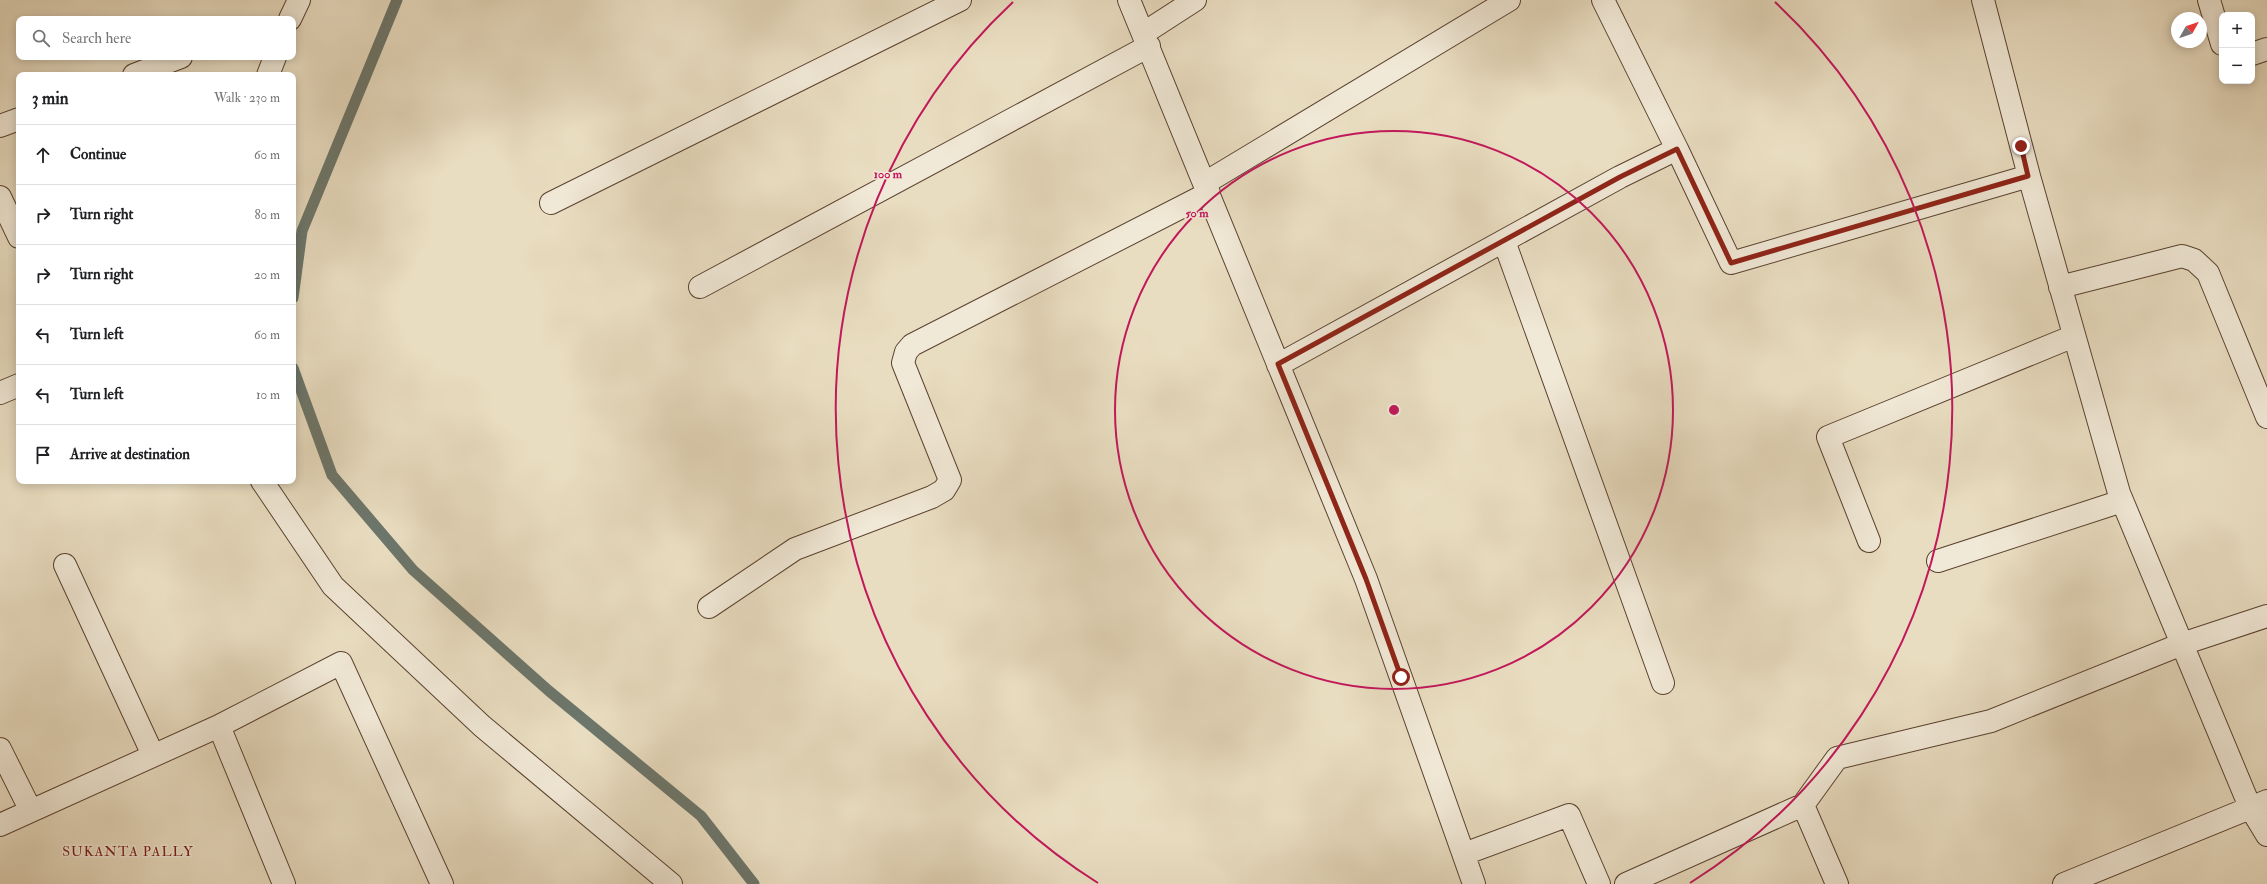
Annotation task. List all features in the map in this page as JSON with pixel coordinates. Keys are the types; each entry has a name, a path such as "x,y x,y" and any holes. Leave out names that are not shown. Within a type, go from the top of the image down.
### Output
{"street":[{"path":"550,204 960,0"},
{"path":"1129,0 1366,579 1474,884"},
{"path":"700,287 1146,40 1194,0"},
{"path":"709,607 795,549 932,497 944,490 950,480 903,363 906,352 912,345 1207,188 1509,0"},
{"path":"1603,0 1677,149 1731,263 2028,176"},
{"path":"1982,0 2028,176 2122,501 2182,644 2259,804 2267,835"},
{"path":"2209,0 2219,34"},
{"path":"2255,53 2267,49"},
{"path":"142,72 173,60"},
{"path":"269,72 274,60"},
{"path":"0,126 16,120"},
{"path":"1278,364 1620,177 1677,149"},
{"path":"0,197 16,231"},
{"path":"1504,241 1663,683"},
{"path":"2060,288 2182,256 2194,260 2208,272 2267,417"},
{"path":"1869,541 1828,437 2074,336"},
{"path":"0,393 16,385"},
{"path":"264,484 333,586 482,726 671,884"},
{"path":"1938,560 2122,501"},
{"path":"65,564 153,755"},
{"path":"1626,884 1803,805 1837,758 1991,721 2182,644 2267,616"},
{"path":"0,825 219,726 341,663 442,884"},
{"path":"219,726 284,884"},
{"path":"0,749 31,811"},
{"path":"2064,884 2259,804"},
{"path":"1803,805 1837,884"},
{"path":"1464,854 1569,814 1599,884"}],"waterway":[{"path":"296,276 302,231 397,0"},
{"path":"296,376 332,475 413,570 549,691 701,816 754,884"}],"district":[{"name":"SUKANTA PALLY","path":"128,851"}],"route":[{"path":"1401,677 1366,579 1278,364 1620,177 1677,149 1731,263 2028,176 2021,146"}]}
